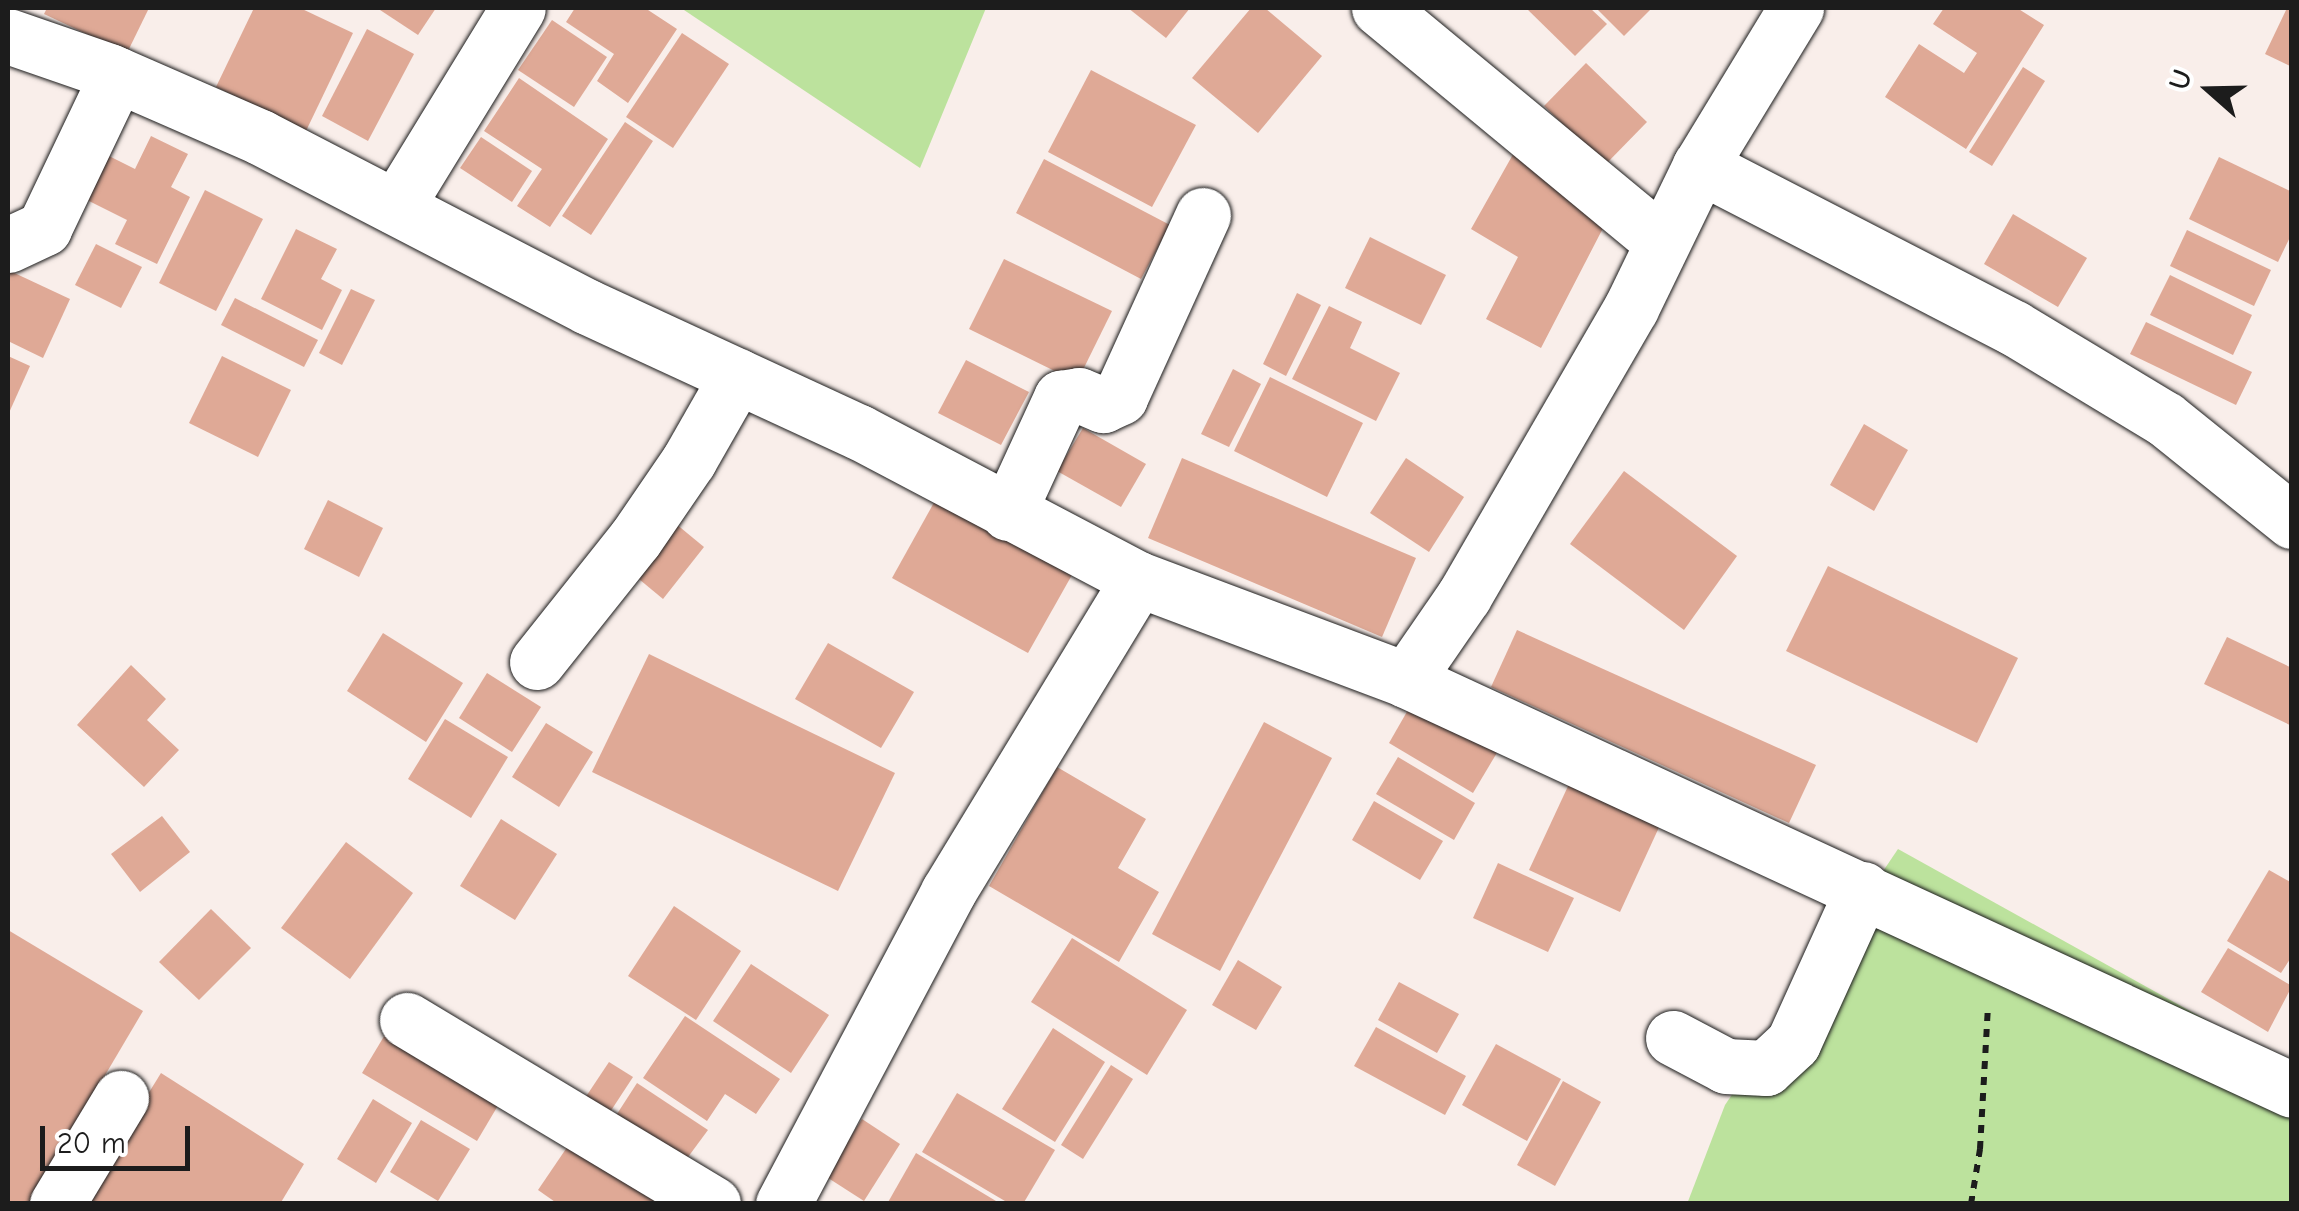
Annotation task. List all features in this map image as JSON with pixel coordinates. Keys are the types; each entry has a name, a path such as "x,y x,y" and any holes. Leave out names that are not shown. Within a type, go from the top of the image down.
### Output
{"street":[{"path":"396,207 518,8"},
{"path":"1380,8 1662,242"},
{"path":"1406,680 1464,596 1631,308 1700,166 1796,8"},
{"path":"8,36 118,75 260,137 588,307 859,432 1138,579 1406,680 1863,889 1992,955 2290,1085"},
{"path":"8,245 44,228 118,75"},
{"path":"1700,166 2048,348 2164,418 2292,521"},
{"path":"1008,513 1061,398 1079,396 1103,405 1120,397 1203,215"},
{"path":"537,662 636,538 690,460 738,376"},
{"path":"783,1204 948,892 1138,579"},
{"path":"1673,1038 1726,1066 1766,1068 1793,1044 1863,889"},
{"path":"406,1020 714,1204"},
{"path":"57,1204 121,1098"}],"path":[{"path":"1973,1202 1992,955"}],"green space":[{"path":"681,8 986,8 920,168"},
{"path":"1898,849 2291,1067 2291,1203 1687,1204 1725,1105"}],"building":[{"path":"47,8 149,8 127,53 44,14"},
{"path":"254,8 300,8 353,33 306,131 216,87"},
{"path":"377,8 436,8 418,35"},
{"path":"575,8 645,8 677,29 628,103 597,81 614,54 566,22"},
{"path":"1128,8 1190,8 1166,38"},
{"path":"1251,8 1265,8 1322,56 1258,133 1192,78"},
{"path":"1526,8 1590,8 1607,24 1575,56"},
{"path":"1596,8 1652,8 1624,36"},
{"path":"1944,8 2017,8 2044,25 1966,149 1885,97 1919,44 1964,73 1977,53 1933,24"},
{"path":"2287,8 2292,8 2292,67 2265,54"},
{"path":"552,20 607,57 574,107 518,70"},
{"path":"367,29 414,54 368,141 322,116"},
{"path":"682,33 729,64 673,148 626,117"},
{"path":"1586,63 1647,122 1605,165 1544,106"},
{"path":"2023,67 2045,81 1992,166 1969,152"},
{"path":"1091,70 1196,125 1152,207 1048,152"},
{"path":"519,78 608,139 550,227 517,206 542,169 484,131"},
{"path":"625,122 653,141 591,235 562,216"},
{"path":"151,136 188,154 171,187 190,197 157,264 115,244 127,220 87,200 109,156 135,169"},
{"path":"481,137 532,171 512,202 460,168"},
{"path":"1516,149 1615,205 1541,348 1486,319 1518,257 1471,229"},
{"path":"2219,157 2292,192 2292,233 2278,262 2189,219"},
{"path":"1044,159 1170,225 1141,279 1016,213"},
{"path":"205,190 263,219 216,311 159,283"},
{"path":"2013,214 2087,258 2058,307 1984,264"},
{"path":"296,229 337,249 321,279 342,290 322,330 261,299"},
{"path":"2187,230 2271,270 2254,306 2170,266"},
{"path":"1370,237 1446,275 1421,325 1345,288"},
{"path":"96,244 142,267 121,308 75,285"},
{"path":"1004,259 1112,311 1077,382 969,329"},
{"path":"8,270 70,299 43,358 8,341"},
{"path":"2170,275 2252,315 2233,355 2150,315"},
{"path":"351,289 375,300 342,365 319,353"},
{"path":"1297,293 1321,305 1286,376 1263,364"},
{"path":"235,298 318,340 304,367 221,325"},
{"path":"1329,306 1362,322 1350,348 1400,373 1376,421 1292,379"},
{"path":"2146,322 2252,372 2236,405 2130,354"},
{"path":"8,356 30,366 8,415"},
{"path":"222,356 291,390 258,457 189,423"},
{"path":"966,360 1029,392 1001,445 938,413"},
{"path":"1233,369 1261,384 1229,447 1201,434"},
{"path":"1270,377 1363,423 1327,497 1234,451"},
{"path":"1864,424 1908,450 1874,511 1830,485"},
{"path":"1083,428 1146,464 1121,507 1057,471"},
{"path":"1182,458 1416,558 1382,637 1148,538"},
{"path":"1406,458 1464,497 1429,552 1370,513"},
{"path":"1624,471 1737,556 1684,630 1570,544"},
{"path":"941,490 1077,566 1028,653 892,578"},
{"path":"328,500 383,528 359,577 304,549"},
{"path":"664,514 704,547 663,599 622,565"},
{"path":"1828,566 2018,658 1977,743 1786,651"},
{"path":"1517,630 1816,765 1789,823 1491,687"},
{"path":"383,633 463,683 426,742 347,691"},
{"path":"2227,637 2292,668 2292,726 2204,684"},
{"path":"828,643 914,692 881,748 795,699"},
{"path":"649,654 895,773 838,891 592,772"},
{"path":"131,665 166,699 147,720 179,750 144,787 77,725"},
{"path":"487,673 541,707 512,752 459,718"},
{"path":"1416,696 1501,746 1473,793 1389,743"},
{"path":"445,719 508,757 471,818 408,779"},
{"path":"1264,722 1332,758 1220,971 1152,934"},
{"path":"546,723 593,752 559,807 512,777"},
{"path":"1398,757 1475,803 1454,840 1376,794"},
{"path":"1057,767 1146,819 1118,868 1159,892 1119,962 989,886"},
{"path":"1576,769 1667,810 1620,912 1529,870"},
{"path":"1374,801 1443,841 1420,880 1352,840"},
{"path":"162,816 190,852 140,892 111,854"},
{"path":"501,819 557,854 515,920 460,886"},
{"path":"346,842 413,893 350,979 281,928"},
{"path":"1498,863 1574,898 1548,952 1473,918"},
{"path":"2269,870 2292,883 2292,956 2281,973 2227,941"},
{"path":"674,906 741,951 696,1020 628,976"},
{"path":"211,909 251,948 199,1000 159,962"},
{"path":"8,930 143,1011 29,1204 8,1204"},
{"path":"1072,938 1187,1010 1147,1075 1031,1002"},
{"path":"2228,948 2292,986 2268,1032 2201,992"},
{"path":"1238,960 1282,987 1256,1030 1212,1005"},
{"path":"751,964 829,1015 791,1073 713,1021"},
{"path":"1399,982 1459,1014 1437,1053 1378,1020"},
{"path":"685,1016 780,1079 756,1114 725,1094 707,1121 643,1078"},
{"path":"392,1023 506,1092 477,1141 362,1073"},
{"path":"1376,1027 1466,1076 1445,1115 1354,1066"},
{"path":"1053,1028 1105,1062 1055,1142 1002,1109"},
{"path":"1496,1044 1561,1079 1527,1141 1462,1105"},
{"path":"609,1062 633,1077 597,1132 573,1116"},
{"path":"1111,1065 1133,1079 1083,1159 1061,1145"},
{"path":"161,1073 304,1164 280,1204 80,1204"},
{"path":"1563,1081 1601,1102 1555,1186 1517,1165"},
{"path":"637,1083 708,1130 674,1176 606,1131"},
{"path":"957,1093 1055,1150 1023,1204 1010,1204 922,1152"},
{"path":"373,1099 412,1123 376,1183 337,1159"},
{"path":"862,1119 900,1144 864,1201 825,1176"},
{"path":"421,1120 470,1149 438,1201 390,1172"},
{"path":"574,1137 662,1197 657,1204 558,1204 538,1190"},
{"path":"916,1153 1001,1204 887,1204"}]}
